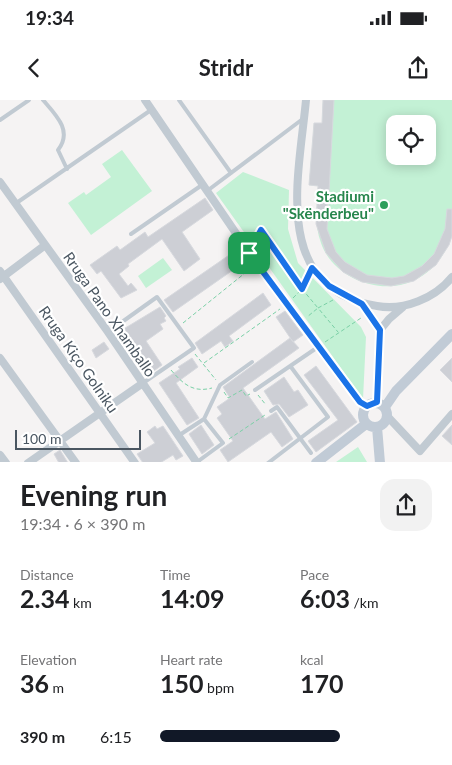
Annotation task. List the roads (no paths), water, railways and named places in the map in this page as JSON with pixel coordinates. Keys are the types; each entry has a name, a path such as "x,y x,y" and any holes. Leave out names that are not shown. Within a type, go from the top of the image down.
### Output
{"main road":[{"path":"366,424 363,413 396,391 451,338"},
{"path":"313,458 366,424 377,427 384,424 388,417 376,405"},
{"path":"377,427 380,462"}],"street":[{"path":"145,100 256,264 318,347 360,402 376,405 380,330 362,304"},
{"path":"306,100 297,199 297,221 300,240 312,268 329,286 342,295 362,304 380,307 406,305"},
{"name":"Rruga Pano Xhamballo","path":"0,182 44,246 108,332 194,461"},
{"path":"1,275 44,246"},
{"name":"Rruga Kiço Golniku","path":"1,275 135,462"},
{"path":"380,330 392,315 406,305 433,294 452,278"},
{"path":"0,358 76,462"},
{"path":"28,462 142,383"},
{"path":"388,417 420,451 452,414"},
{"path":"0,455 6,462"}],"lane":[{"path":"0,120 29,100"},
{"path":"43,100 58,118 65,133 64,142 58,150 67,168"},
{"path":"179,100 231,173"},
{"path":"16,204 152,110"},
{"path":"131,234 231,173 304,118"},
{"path":"108,332 157,297 194,348 142,383"},
{"path":"255,390 318,347"},
{"path":"178,436 204,419 220,385 252,362"},
{"path":"268,462 328,418 291,367"},
{"path":"270,411 277,407 313,458"},
{"path":"194,461 223,443 204,419"}],"place":[{"name":"Stadiumi \"Skënderbeu\"","path":"384,205"}]}
